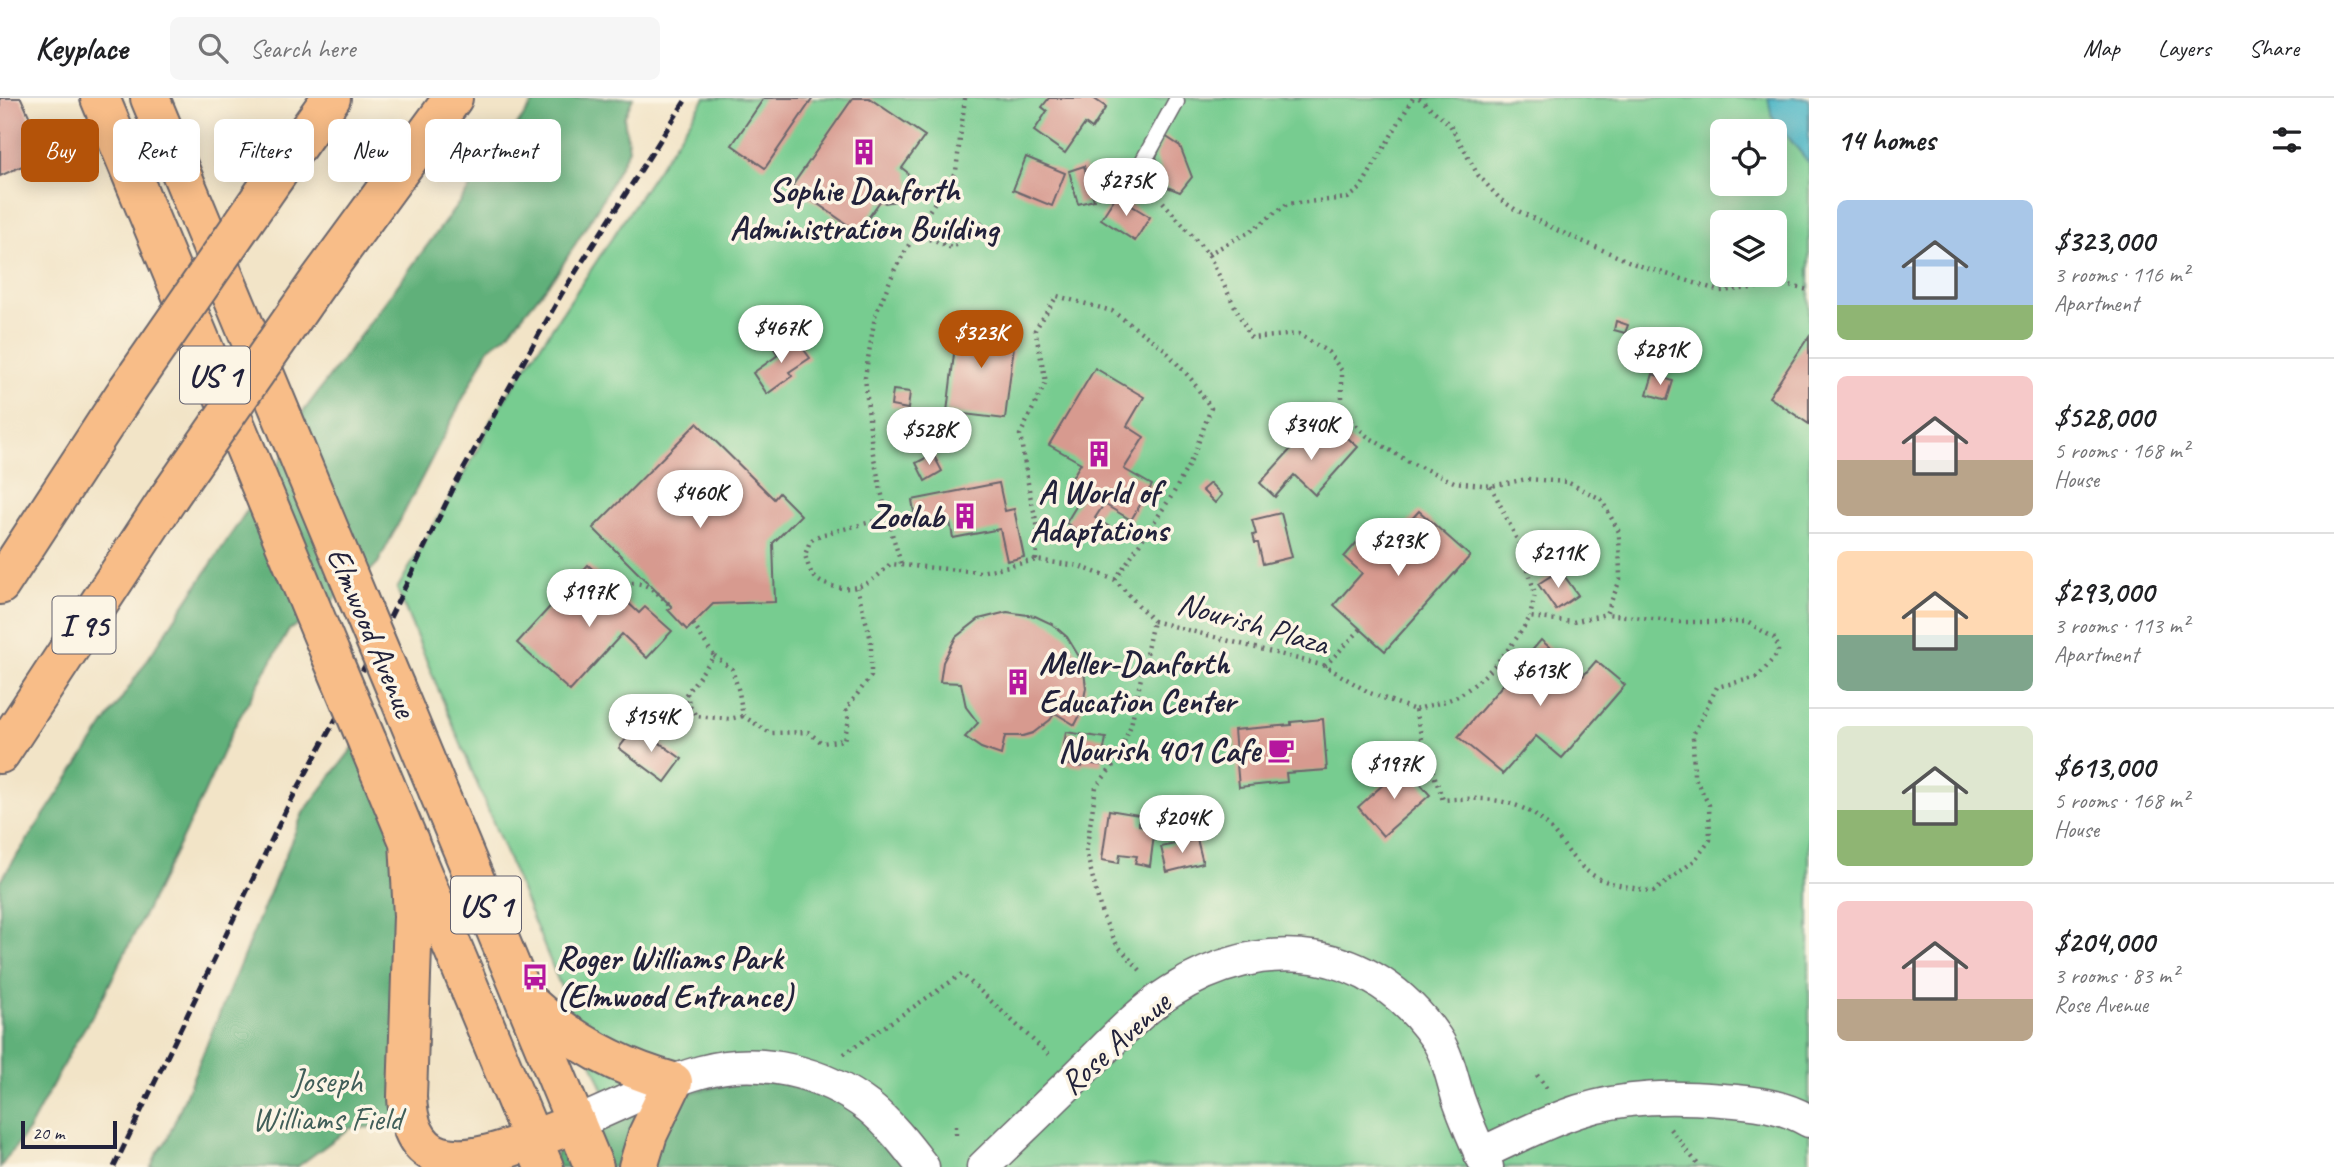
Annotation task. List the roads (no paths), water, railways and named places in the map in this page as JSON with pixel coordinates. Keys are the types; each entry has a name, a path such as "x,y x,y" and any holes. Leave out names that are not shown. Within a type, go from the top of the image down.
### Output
{"main road":[{"name":"Elmwood Avenue","path":"100,98 538,1153"},
{"name":"Elmwood Avenue","path":"150,98 594,1167"},
{"path":"0,585 128,389 331,98"},
{"name":"I 95","path":"0,754 169,497 318,282 453,98"},
{"path":"409,841 413,916 407,1097 410,1125 415,1139 434,1158 464,1161 481,1157 538,1153 576,1124"},
{"path":"525,1001 558,1029 601,1055 620,1065 673,1082 648,1134 638,1167"}],"street":[{"name":"Rose Avenue","path":"983,1167 1124,1030 1168,993 1224,966 1280,955 1319,957 1357,968 1395,992 1412,1008 1438,1041 1484,1160"},
{"path":"576,1124 673,1082 720,1068 760,1066 803,1074 849,1093 887,1123 923,1167"},
{"path":"1484,1160 1579,1111 1642,1098 1683,1097 1764,1104 1809,1121"}],"lane":[{"path":"1154,182 1144,160 1176,102"}],"water":[{"path":"1768,98 1809,98 1809,163 1787,136 1787,119 1772,117"}],"railway":[{"path":"114,1167 288,806 377,644 457,481 561,295 687,98"}],"place":[{"name":"Sophie Danforth Administration Building","path":"864,152"},
{"name":"A World of Adaptations","path":"1099,454"},
{"name":"Zoolab","path":"965,516"},
{"name":"Meller-Danforth Education Center","path":"1018,682"},
{"name":"Nourish 401 Cafe","path":"1281,750"},
{"name":"Roger Williams Park (Elmwood Entrance)","path":"535,977"}],"park label":[{"name":"Joseph Williams Field","path":"327,1100"}]}
